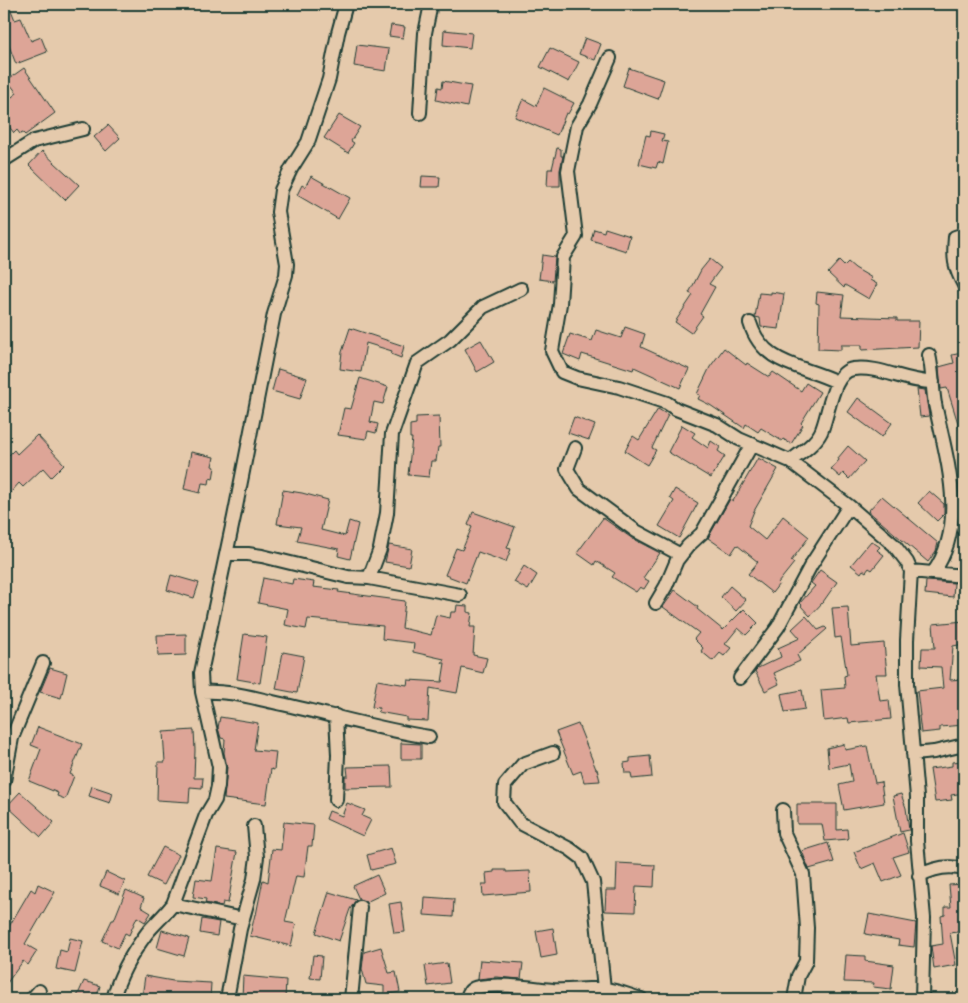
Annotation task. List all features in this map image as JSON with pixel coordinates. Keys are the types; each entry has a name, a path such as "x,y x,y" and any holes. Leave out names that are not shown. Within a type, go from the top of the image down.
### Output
{"street":[{"path":"113,999 131,957 148,932 173,904 206,815 215,800 219,768 202,692 203,664 227,554 274,314 286,275 287,264 278,212 279,199 284,181 308,142 329,79 346,4"},
{"path":"420,113 425,33 431,4"},
{"path":"610,58 590,104 577,126 568,171 576,236 563,257 560,304 552,351 562,372 577,378 619,387 667,403 676,409 717,425 739,439 790,461 849,506 894,545 907,562 911,571 907,640 907,684 917,797 919,876 924,918 922,999"},
{"path":"4,160 34,141 83,129"},
{"path":"964,234 955,238 954,250 955,268 964,285"},
{"path":"369,578 380,549 387,513 392,434 417,363 450,340 483,307 521,289"},
{"path":"750,323 761,344 779,360 822,374 837,382"},
{"path":"929,354 935,404 952,458 960,493 960,524 957,536 944,562 933,573"},
{"path":"790,461 810,445 821,432 837,382 845,372 851,369 886,372 921,382 933,382"},
{"path":"656,603 680,555 702,533 752,444"},
{"path":"575,448 567,469 578,489 636,531 680,555"},
{"path":"740,678 778,627 811,565 849,506"},
{"path":"227,554 262,556 341,576 369,578 460,595"},
{"path":"911,571 964,576"},
{"path":"4,781 5,766 12,738 43,662"},
{"path":"202,692 216,691 241,695 408,734 429,737"},
{"path":"336,716 338,748 336,800"},
{"path":"913,754 934,752 964,745"},
{"path":"553,752 523,764 505,784 504,802 520,823 570,849 582,858 593,882 604,989"},
{"path":"783,810 784,833 803,874 807,928 806,961 798,976 794,999"},
{"path":"227,999 242,919 254,879 257,857 254,826"},
{"path":"919,876 927,871 941,867 964,869"},
{"path":"173,904 242,919"},
{"path":"351,999 360,907"},
{"path":"467,999 468,994 480,986 565,991 604,989 624,992 641,999"}],"building":[{"path":"11,10 15,20 21,18 31,41 41,37 47,52 16,64 4,33 4,14"},
{"path":"391,25 405,27 403,38 389,36"},
{"path":"444,30 472,33 470,48 443,45"},
{"path":"585,38 601,44 595,60 579,54"},
{"path":"357,45 389,49 386,71 354,66"},
{"path":"550,48 579,62 569,82 540,67"},
{"path":"24,68 55,113 25,135 23,133 20,134 17,130 14,133 4,120 4,103 17,93 7,80"},
{"path":"629,68 664,80 658,99 623,86"},
{"path":"443,81 471,86 467,107 436,100 438,87 442,88"},
{"path":"544,88 574,103 568,114 566,113 557,135 515,117 523,99 536,106"},
{"path":"339,115 360,127 351,141 354,143 348,153 324,138"},
{"path":"108,125 120,138 106,151 94,137"},
{"path":"651,131 664,134 662,141 668,142 663,164 658,162 656,168 639,164 646,135 650,136"},
{"path":"557,148 561,149 561,156 563,156 560,170 560,186 547,186 548,169 552,169"},
{"path":"42,151 79,185 65,200 29,165"},
{"path":"311,176 350,198 338,219 297,195 302,185 305,187"},
{"path":"422,176 440,177 439,187 421,187"},
{"path":"605,228 630,236 626,251 591,240 594,229 604,232"},
{"path":"542,255 555,257 553,281 539,279"},
{"path":"710,259 721,268 709,284 715,287 700,314 703,316 691,333 675,322 693,295 689,293 701,270"},
{"path":"839,261 844,266 848,262 872,278 870,280 877,284 869,299 845,285 844,288 828,273"},
{"path":"771,292 784,294 779,329 761,327 760,318 755,317 759,293 771,294"},
{"path":"817,292 844,295 841,316 897,318 897,321 919,321 918,347 862,350 862,345 841,345 841,350 818,349 819,304 816,303"},
{"path":"625,327 645,334 641,347 689,369 680,388 634,367 633,370 582,354 580,361 563,354 570,334 592,341 596,330 621,338"},
{"path":"350,328 404,346 401,358 391,354 392,351 366,343 361,372 340,369 342,352"},
{"path":"481,340 494,362 477,372 465,349"},
{"path":"724,348 746,365 747,363 769,377 773,372 801,391 806,383 820,392 791,444 783,439 782,441 761,428 758,432 746,424 744,428 698,399 700,395 697,394 710,367"},
{"path":"962,353 964,360 964,435 962,436 947,388 941,389 939,367 954,363 952,355"},
{"path":"278,369 307,378 300,399 272,391"},
{"path":"360,378 388,387 383,404 374,402 370,422 378,424 376,433 368,431 366,439 338,435 344,408 351,409"},
{"path":"917,389 925,390 929,416 920,417"},
{"path":"858,398 892,423 882,437 848,412"},
{"path":"658,409 668,415 652,448 656,450 647,465 625,451 633,436 639,440"},
{"path":"439,416 440,447 438,447 436,461 431,461 429,477 408,475 412,438 410,438 410,425 416,424 416,417"},
{"path":"574,417 595,425 589,440 568,433"},
{"path":"682,425 695,433 692,437 708,448 711,441 720,447 718,451 725,456 711,478 668,452"},
{"path":"37,435 64,464 51,477 43,468 23,487 19,483 4,500 4,460 14,450 17,454"},
{"path":"848,446 865,461 849,479 843,473 840,477 831,469"},
{"path":"191,452 214,457 212,466 215,467 213,479 210,478 209,484 202,483 200,493 184,489"},
{"path":"758,458 778,469 754,511 748,526 765,540 783,516 809,537 791,561 794,563 772,593 748,574 758,562 737,545 731,554 708,538 730,499 733,501"},
{"path":"675,489 698,503 679,538 659,526 674,501 670,498"},
{"path":"283,490 328,500 321,530 345,536 349,521 358,524 350,559 338,556 339,549 297,541 301,527 277,524"},
{"path":"929,491 944,504 944,514 937,521 918,503"},
{"path":"882,496 938,543 936,551 928,562 868,511"},
{"path":"473,512 515,527 507,548 511,549 506,562 478,552 466,583 445,575 456,548 462,550 472,527 468,525"},
{"path":"603,518 633,539 660,553 643,578 649,581 644,589 640,587 636,592 612,577 615,573 596,561 594,565 577,553"},
{"path":"871,541 880,547 877,550 884,555 872,570 869,568 866,572 863,570 861,573 851,565"},
{"path":"389,545 412,549 409,566 385,562"},
{"path":"524,566 537,575 528,590 514,582"},
{"path":"820,570 837,582 810,616 800,603 815,586 811,583"},
{"path":"171,575 199,583 194,598 167,590"},
{"path":"263,578 292,584 293,579 314,582 313,587 405,601 402,628 431,635 436,615 450,618 451,612 456,612 457,605 467,606 467,612 472,613 470,627 475,627 473,655 487,658 483,673 462,668 457,693 430,688 428,721 406,720 406,717 378,712 379,708 372,707 377,680 407,685 408,680 442,682 445,663 442,663 444,659 413,652 414,643 382,639 383,626 308,619 306,629 285,625 288,609 258,603"},
{"path":"926,581 954,583 953,597 925,594"},
{"path":"730,586 746,600 736,611 721,597"},
{"path":"675,590 698,607 697,609 723,630 744,609 758,623 746,635 738,628 725,644 731,648 724,656 720,653 713,661 701,651 703,648 694,639 699,633 663,607"},
{"path":"848,607 851,646 884,643 887,674 876,674 880,701 889,700 891,719 849,723 848,718 824,721 821,690 845,688 844,676 847,675 841,637 835,638 832,608"},
{"path":"806,616 818,630 825,627 827,629 797,655 800,661 774,673 779,684 765,691 755,671 781,657 778,648 800,638 792,629"},
{"path":"964,621 964,644 953,646 950,680 963,679 964,725 940,727 940,731 921,733 917,691 943,688 941,667 921,666 922,648 935,648 933,624"},
{"path":"186,634 186,655 158,656 157,635"},
{"path":"244,634 267,637 260,683 237,679"},
{"path":"283,652 304,656 297,693 276,689"},
{"path":"50,668 67,673 61,698 40,692"},
{"path":"802,690 805,709 785,712 781,694"},
{"path":"220,717 258,723 254,750 276,752 274,770 271,769 266,804 224,799 227,767 224,753 225,739 221,738 218,728"},
{"path":"578,724 597,769 600,781 584,782 581,771 573,774 556,732"},
{"path":"38,727 82,744 70,774 74,776 65,799 57,796 58,793 29,781 41,749 31,745"},
{"path":"194,730 194,778 203,778 202,788 190,787 189,802 157,800 158,762 165,762 163,732"},
{"path":"401,743 421,744 421,759 401,759"},
{"path":"844,744 845,750 867,746 875,783 881,782 884,803 844,810 839,785 852,782 849,764 829,768 827,748"},
{"path":"650,756 652,777 632,779 631,773 625,773 624,763 630,762 630,758"},
{"path":"964,761 964,793 951,795 952,800 935,802 930,769 952,766 952,762"},
{"path":"391,766 392,787 345,788 345,776 348,776 347,767"},
{"path":"92,786 113,793 110,803 89,796"},
{"path":"20,792 54,822 41,837 7,806"},
{"path":"901,794 906,808 909,830 900,832 893,796"},
{"path":"347,803 365,810 362,816 371,820 363,836 326,819 329,811 342,816"},
{"path":"797,804 837,804 837,830 847,829 848,839 825,841 822,824 797,824"},
{"path":"284,822 314,825 312,846 308,846 304,877 296,876 285,922 296,924 291,946 250,936 263,880 268,882 272,849 281,850"},
{"path":"903,833 909,852 893,857 901,875 883,882 875,863 861,869 854,852"},
{"path":"828,843 834,862 809,869 802,851"},
{"path":"163,847 179,855 164,885 147,877"},
{"path":"391,848 396,864 371,870 367,855"},
{"path":"217,849 237,852 228,903 223,902 222,906 205,903 206,899 193,897 196,879 212,881"},
{"path":"617,863 655,865 654,887 636,886 635,912 605,911 606,890 616,890"},
{"path":"494,870 506,870 506,872 530,871 531,892 483,896 482,884 487,884 486,873 494,872"},
{"path":"106,872 125,881 119,894 100,886"},
{"path":"377,875 385,893 366,902 359,899 353,886"},
{"path":"38,884 55,892 25,944 37,951 28,965 23,961 4,987 4,935 31,889 35,892"},
{"path":"964,884 964,931 950,933 956,965 934,969 931,946 943,944 941,916 945,915 945,907 951,907 949,885"},
{"path":"126,890 144,898 141,907 151,913 145,922 137,917 129,935 125,933 118,948 102,941 112,920 114,920"},
{"path":"329,892 356,900 350,909 339,941 316,933"},
{"path":"425,897 454,899 453,917 424,915"},
{"path":"401,902 405,932 394,933 389,904"},
{"path":"869,914 916,923 914,947 898,945 899,940 865,934"},
{"path":"202,919 219,922 217,936 200,933"},
{"path":"553,928 557,955 541,958 536,931"},
{"path":"162,930 189,938 184,956 157,948"},
{"path":"70,938 83,941 75,973 56,969 60,950 67,952"},
{"path":"381,947 389,973 396,972 400,992 384,995 384,986 366,984 362,969 364,952"},
{"path":"313,955 322,956 320,979 310,978"},
{"path":"846,955 865,956 865,961 894,965 891,989 873,987 874,983 844,982"},
{"path":"480,960 523,963 521,979 496,977 478,979"},
{"path":"447,963 450,983 428,986 425,966"},
{"path":"145,976 173,981 211,983 210,999 168,997 167,999 155,999 142,997"},
{"path":"243,976 286,980 285,999 242,998"},
{"path":"84,981 100,986 96,999 76,999"},
{"path":"479,995 519,995 520,999 479,999"}]}
